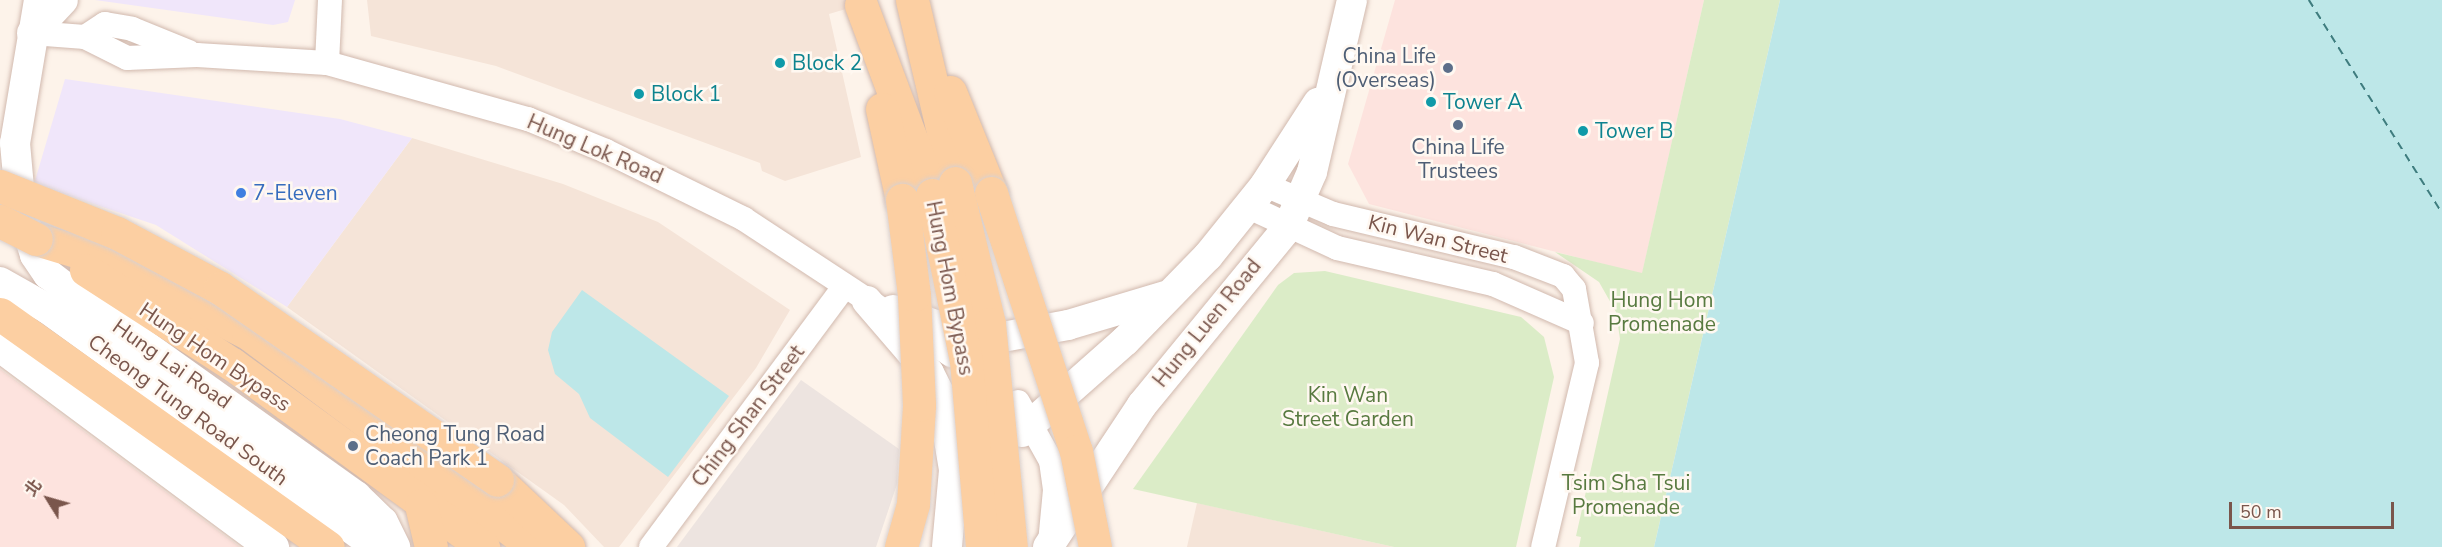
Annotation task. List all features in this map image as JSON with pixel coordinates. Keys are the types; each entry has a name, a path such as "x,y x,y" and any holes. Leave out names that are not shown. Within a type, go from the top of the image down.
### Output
{"main road":[{"name":"Hung Hom Bypass","path":"915,8 989,324 1011,547"},
{"path":"915,8 986,177 1076,451 1095,547"},
{"name":"Hung Hom Bypass","path":"901,547 916,462 917,327 902,200 863,12 942,229 966,360 982,547"},
{"path":"0,186 117,233 220,288 497,480 568,547"},
{"name":"Hung Hom Bypass","path":"0,221 36,238 232,364 421,505 483,547"},
{"path":"36,238 102,259 248,333 534,547"},
{"path":"0,315 328,547"},
{"path":"0,345 268,544"},
{"path":"421,505 431,547"}],"street":[{"name":"Hung Lai Road","path":"0,178 15,143 39,0"},
{"path":"32,33 63,0"},
{"path":"327,63 330,0"},
{"name":"Hung Luen Road","path":"1049,545 1142,405 1288,227 1303,201 1329,85 1352,0"},
{"name":"Hung Lok Road","path":"32,33 85,37 105,24 132,28 197,55 327,63 528,119 606,151 744,219 856,293"},
{"name":"Hung Luen Road","path":"1024,418 1125,341 1257,196 1329,85"},
{"name":"Hung Lai Road","path":"15,143 28,239 48,274 356,496 383,522 384,546"},
{"name":"Kin Wan Street","path":"1257,196 1303,201 1551,271 1575,288 1587,363 1543,547"},
{"name":"Kin Wan Street","path":"1257,196 1288,227 1337,248 1504,287 1582,323"},
{"name":"Cheong Tung Road South","path":"0,282 48,309 384,546"},
{"path":"856,293 949,342"},
{"path":"856,293 929,373 942,398 954,470 947,547"},
{"name":"Ching Shan Street","path":"651,547 856,293"},
{"path":"1008,336 1057,328 1165,296"},
{"path":"1024,418 1054,475 1049,545"},
{"path":"952,547 974,505"}],"shaded area":[{"path":"95,0 295,0 288,22 273,25"},
{"path":"367,0 876,0 829,14 861,157 785,181 762,171 760,163 496,66 371,36"},
{"path":"1395,0 1704,0 1642,274 1369,204 1348,164"},
{"path":"65,79 340,119 412,138 287,307 156,225 34,184"},
{"path":"412,138 563,184 658,222 790,310 756,368 619,547 604,547 564,505 287,307"},
{"path":"0,369 240,547 0,547"},
{"path":"801,380 899,449 897,484 876,547 677,547"},
{"path":"1197,503 1394,547 1187,547"}],"green space":[{"name":"Hung Hom Promenade","path":"1704,0 1780,0 1654,547 1579,547 1581,537 1576,536 1620,339 1616,312 1599,282 1555,252 1642,273"},
{"name":"Kin Wan Street Garden","path":"1325,271 1521,317 1544,337 1554,377 1516,547 1394,547 1133,489 1278,285 1294,273"}],"water":[{"path":"1780,0 2442,0 2442,547 1654,547"},
{"path":"582,290 729,396 668,477 590,418 579,394 555,374 548,350 552,332"}],"ferry route":[{"path":"2309,0 2442,213"}],"place":[{"name":"Block 2","path":"780,63"},
{"name":"China Life (Overseas)","path":"1448,68"},
{"name":"Block 1","path":"639,94"},
{"name":"Tower A","path":"1431,102"},
{"name":"China Life Trustees","path":"1458,125"},
{"name":"Tower B","path":"1583,131"},
{"name":"7-Eleven","path":"241,193"},
{"name":"Cheong Tung Road Coach Park 1","path":"353,446"}],"park label":[{"name":"Tsim Sha Tsui Promenade","path":"1626,495"}]}
